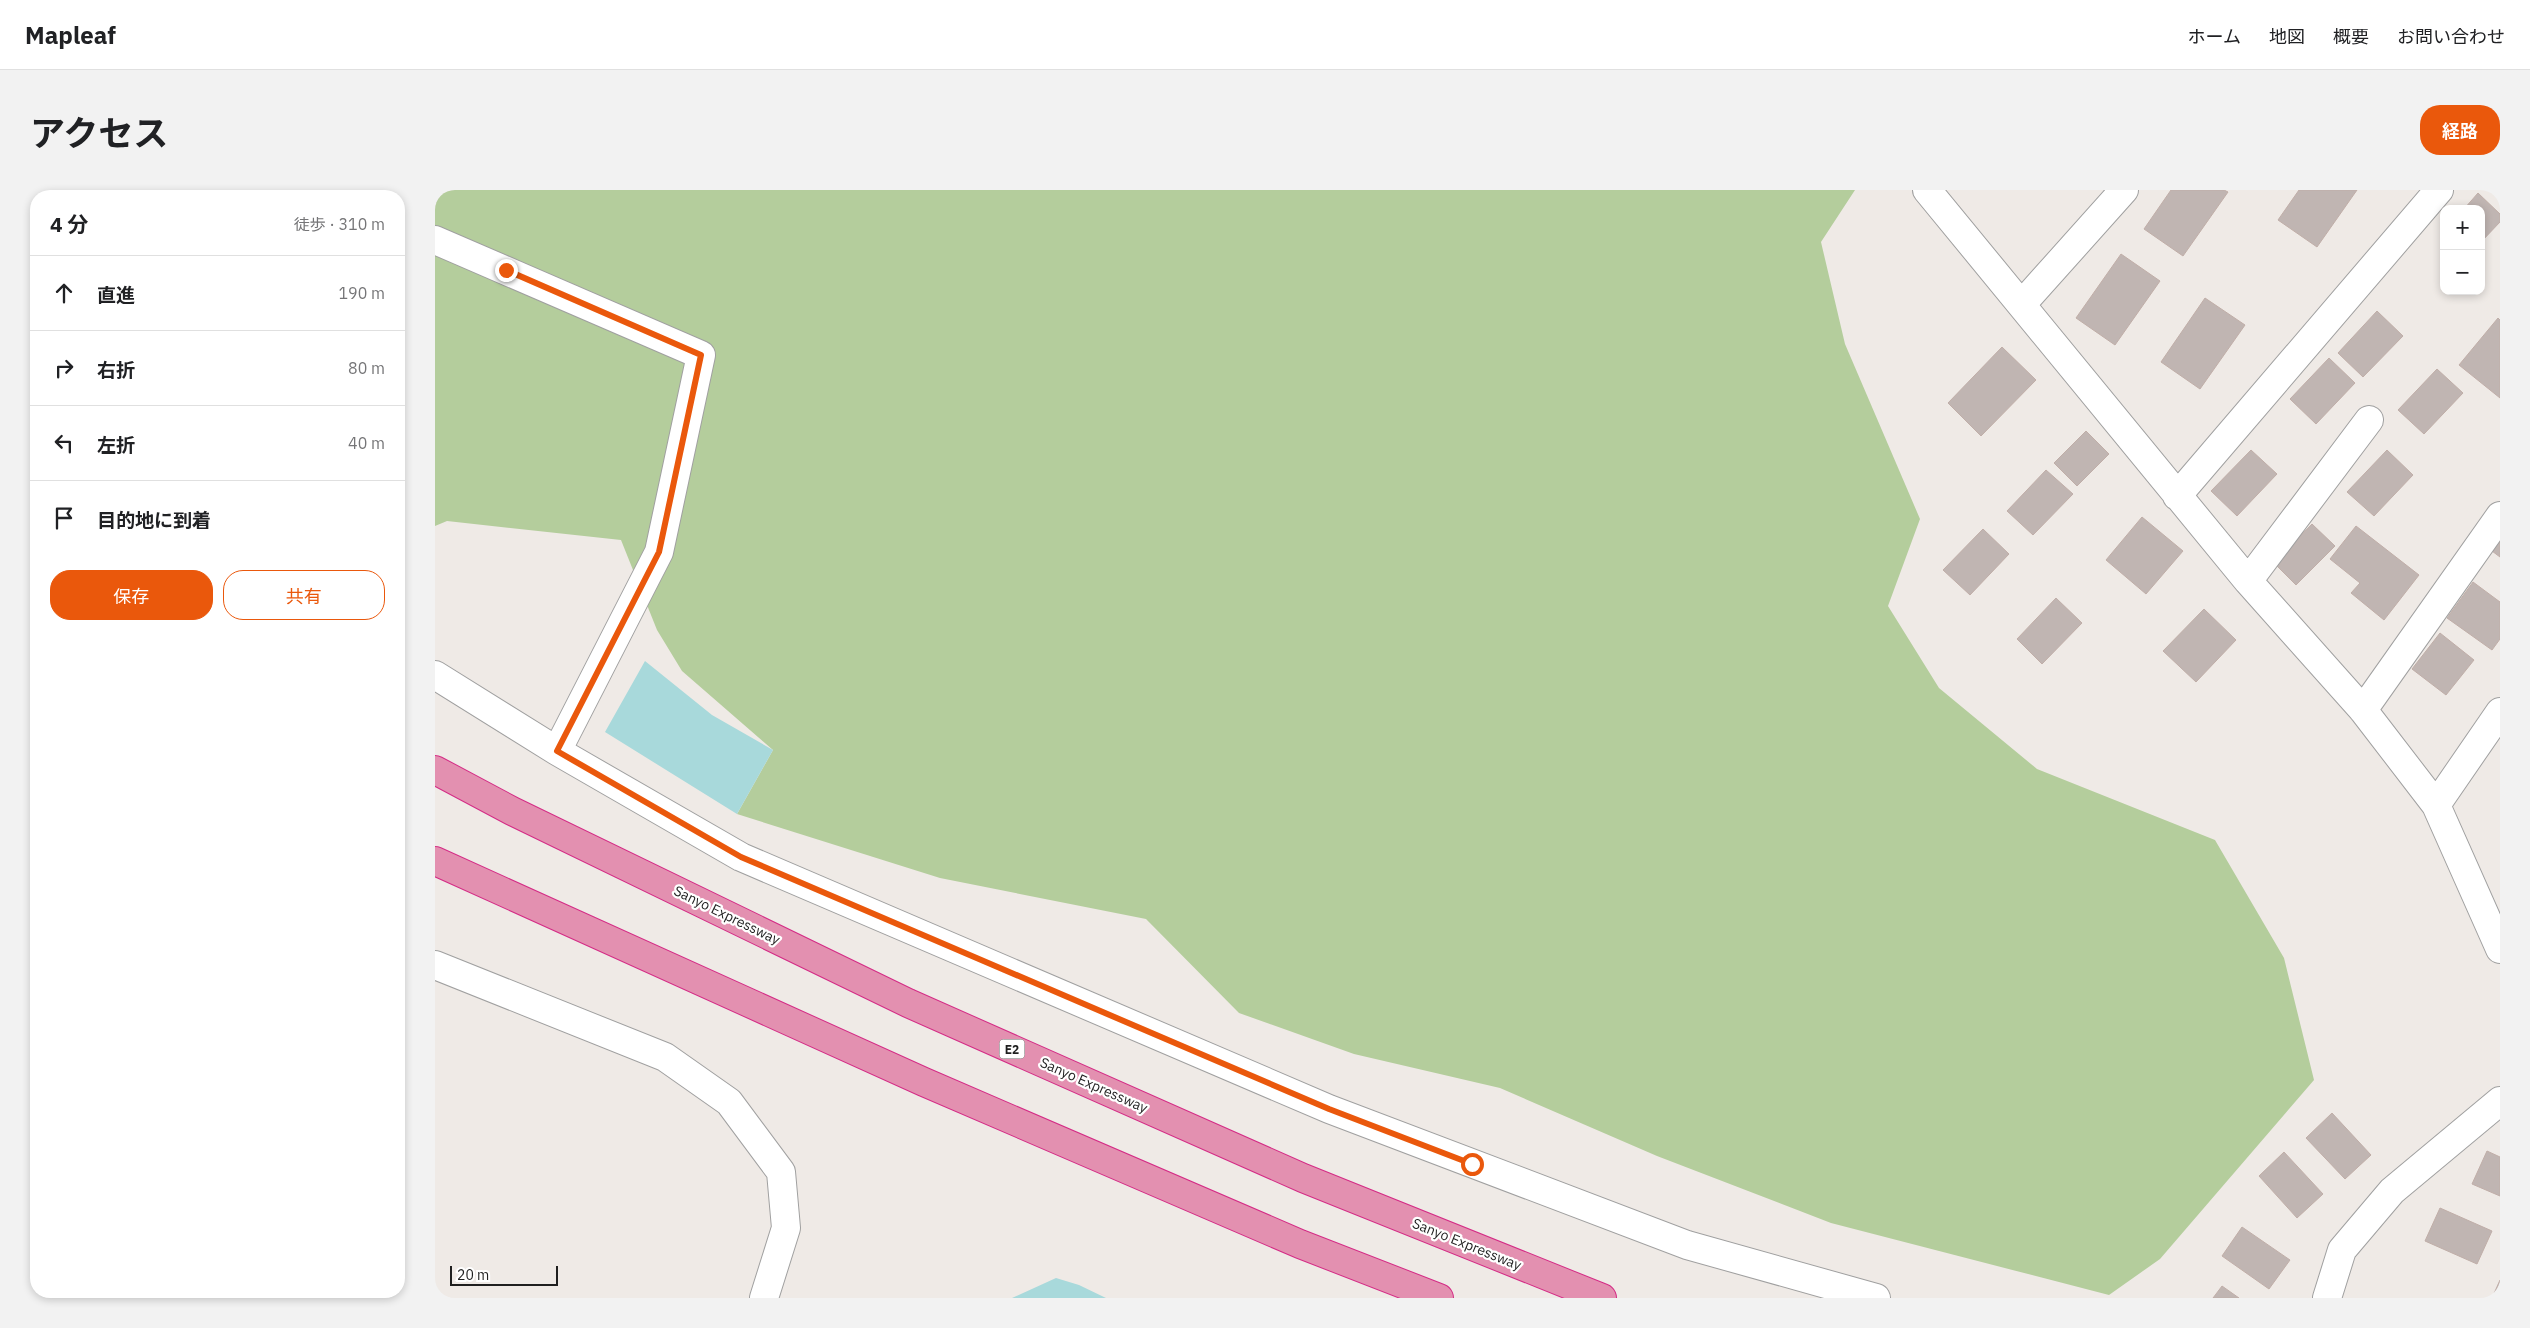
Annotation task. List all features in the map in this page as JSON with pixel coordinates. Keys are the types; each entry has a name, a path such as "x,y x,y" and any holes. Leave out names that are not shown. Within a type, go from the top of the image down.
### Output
{"highway":[{"name":"Sanyo Expressway","path":"435,770 512,811 908,1003 1303,1178 1602,1298"},
{"path":"435,861 924,1082 1300,1244 1439,1298"}],"street":[{"path":"1927,190 2248,581 2363,710 2436,805 2500,949"},
{"path":"2022,304 2124,190"},
{"path":"2177,496 2439,190"},
{"path":"435,240 701,355 659,552 557,751"},
{"path":"2248,581 2369,420"},
{"path":"2363,710 2500,516"},
{"path":"435,675 557,751 741,857 1329,1109 1687,1245 1876,1298"},
{"path":"2436,805 2500,712"},
{"path":"435,965 665,1057 729,1102 781,1172 786,1228 764,1298"},
{"path":"2327,1298 2342,1250 2392,1191 2500,1101"}],"green space":[{"path":"435,190 1855,190 1821,242 1845,344 1920,519 1888,606 1939,688 2037,769 2215,840 2284,958 2314,1080 2160,1259 2109,1295 1831,1223 1657,1156 1500,1088 1354,1054 1239,1013 1146,919 940,878 737,814 773,750 682,671 657,630 621,540 447,521 435,526"}],"water":[{"path":"645,661 712,715 773,750 737,814 605,732"},
{"path":"1056,1278 1079,1285 1106,1298 1012,1298"}],"building":[{"path":"2171,190 2224,190 2228,192 2183,256 2144,229"},
{"path":"2299,190 2357,190 2317,247 2278,220"},
{"path":"2478,193 2500,214 2500,222 2485,238 2485,205 2468,205"},
{"path":"2121,254 2160,281 2115,345 2076,318"},
{"path":"2205,298 2245,325 2200,389 2161,362"},
{"path":"2377,311 2403,336 2363,377 2338,353"},
{"path":"2498,318 2500,320 2500,398 2459,365"},
{"path":"2002,347 2036,380 1981,436 1948,403"},
{"path":"2329,358 2355,383 2316,424 2290,399"},
{"path":"2437,369 2463,393 2424,434 2398,410"},
{"path":"2086,431 2109,454 2077,486 2054,463"},
{"path":"2251,450 2277,474 2237,516 2211,491"},
{"path":"2387,450 2413,475 2374,516 2347,492"},
{"path":"2046,470 2073,494 2033,535 2007,511"},
{"path":"2142,517 2183,551 2146,594 2106,560"},
{"path":"2312,524 2335,546 2296,585 2274,563"},
{"path":"2356,526 2419,575 2384,620 2351,593 2360,583 2330,559"},
{"path":"1983,529 2009,554 1970,595 1943,570"},
{"path":"2500,540 2500,557 2492,551"},
{"path":"2473,582 2500,602 2500,639 2492,650 2447,618"},
{"path":"2056,598 2082,623 2042,664 2017,639"},
{"path":"2204,609 2236,640 2196,682 2163,651"},
{"path":"2440,633 2474,660 2446,695 2412,669"},
{"path":"2332,1113 2371,1155 2345,1179 2306,1138"},
{"path":"2487,1151 2500,1157 2500,1196 2472,1184"},
{"path":"2284,1152 2323,1194 2297,1218 2259,1176"},
{"path":"2440,1208 2492,1231 2477,1264 2425,1241"},
{"path":"2242,1227 2290,1260 2269,1289 2222,1256"},
{"path":"2500,1280 2500,1298 2492,1298"},
{"path":"2222,1286 2239,1298 2213,1298"}],"route":[{"path":"506,270 701,355 659,552 557,751 741,857 1329,1109 1472,1164"}]}
